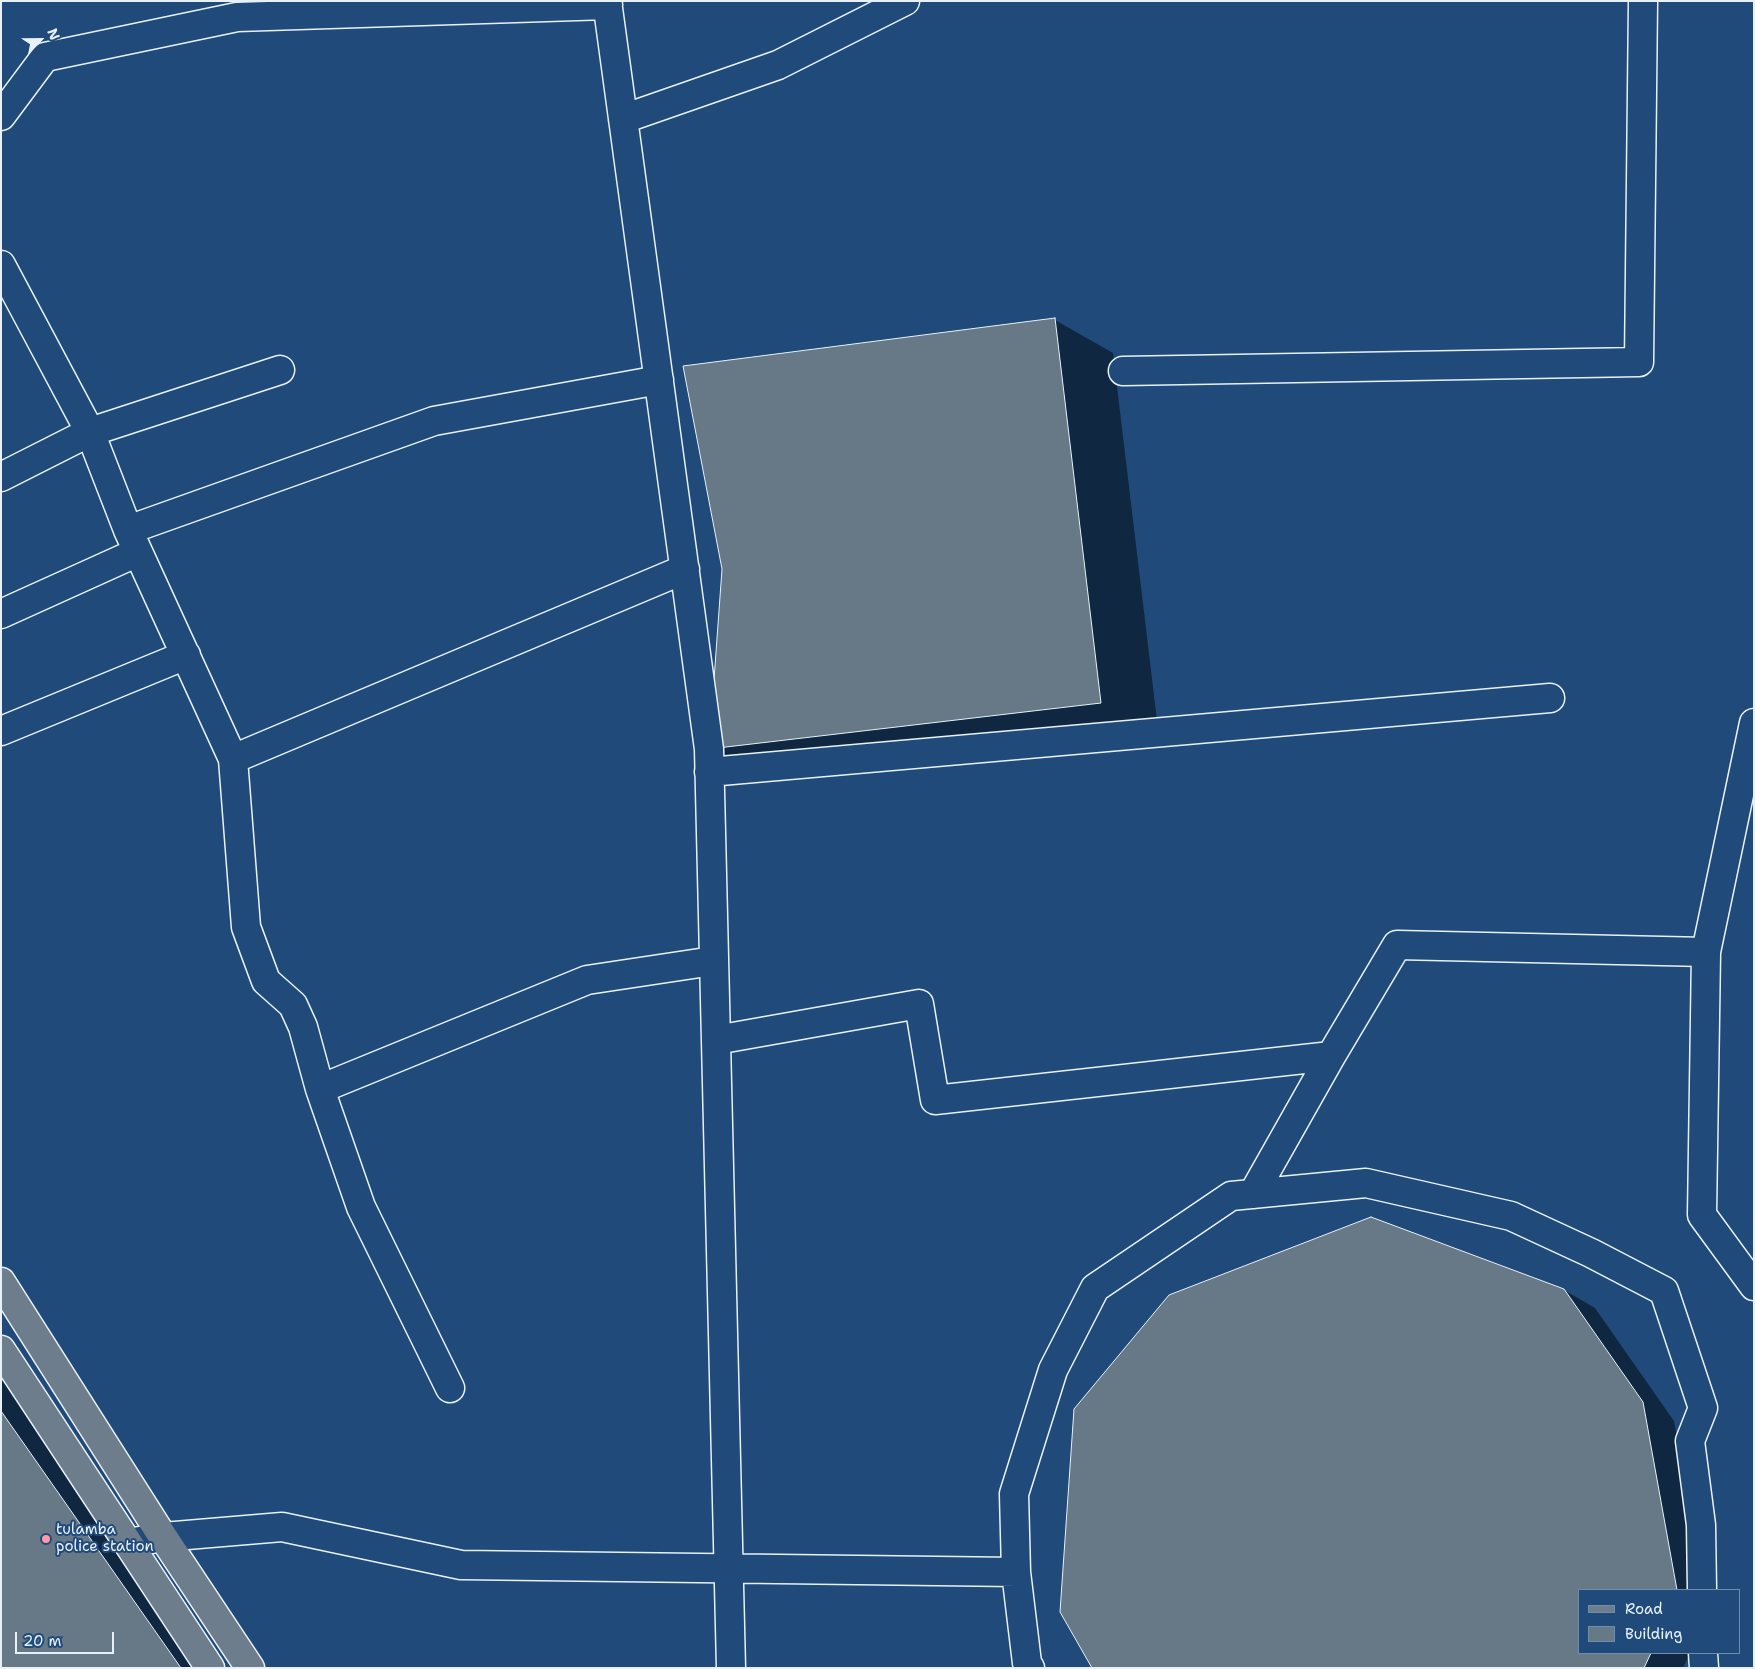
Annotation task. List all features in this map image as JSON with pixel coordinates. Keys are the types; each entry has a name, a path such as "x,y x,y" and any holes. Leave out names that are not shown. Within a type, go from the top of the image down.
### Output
{"main road":[{"path":"1,1282 163,1537 250,1668"},
{"path":"1,1350 210,1668"}],"street":[{"path":"623,119 778,66 905,1"},
{"path":"1123,371 1638,362 1643,1"},
{"path":"1,116 45,57 236,16 608,3 709,749 731,1668"},
{"path":"1,265 90,432 133,541 233,759 246,927 266,982 292,1005 303,1027 320,1088 361,1207 450,1388"},
{"path":"1,477 90,432 280,370"},
{"path":"1,614 133,541 434,421 659,380"},
{"path":"233,759 685,569"},
{"path":"1,731 186,655"},
{"path":"709,772 1550,698"},
{"path":"1754,723 1706,952 1702,1215 1754,1286"},
{"path":"1253,1194 1331,1056 1397,945 1706,952"},
{"path":"320,1088 587,980 714,961"},
{"path":"716,1040 920,1004 935,1100 1331,1056"},
{"path":"1030,1668 1027,1663 1016,1572 1014,1494 1054,1370 1095,1288 1231,1196 1366,1183 1511,1216 1591,1253 1664,1291 1703,1408 1690,1441 1701,1525 1702,1589"},
{"path":"128,1543 163,1537 282,1527 461,1565 1016,1572"},
{"path":"1703,1654 1704,1668"}],"building":[{"path":"1055,318 1101,703 709,749 722,569 683,366"},
{"path":"1371,1217 1564,1289 1643,1402 1677,1589 1578,1589 1578,1654 1651,1654 1644,1668 1092,1668 1060,1612 1074,1409 1169,1295"},
{"name":"tulamba police station","path":"1,1411 181,1668 1,1668"}],"place":[{"name":"tulamba police station","path":"46,1539"}]}
